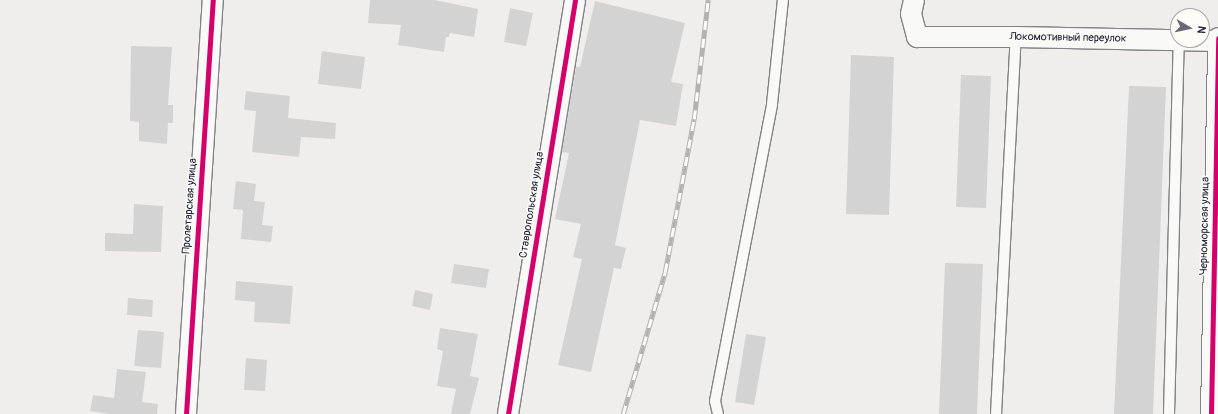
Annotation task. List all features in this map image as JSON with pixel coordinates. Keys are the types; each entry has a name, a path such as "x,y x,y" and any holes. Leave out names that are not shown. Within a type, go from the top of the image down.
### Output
{"street":[{"name":"Пролетарская улица","path":"186,414 213,0"},
{"name":"Ставропольская улица","path":"508,414 576,0"},
{"name":"Локомотивный переулок","path":"914,0 911,14 917,37 1170,40"},
{"name":"Черноморская улица","path":"1211,414 1216,335 1218,38"}],"lane":[{"path":"718,414 715,401 772,104 783,0"},
{"path":"996,414 1016,37"},
{"path":"1169,414 1179,48"}],"building":[{"path":"370,0 435,0 478,9 474,37 450,33 449,37 446,37 444,52 398,45 401,25 368,23"},
{"path":"595,1 685,23 671,82 683,84 676,126 640,120 615,245 626,248 621,269 614,268 591,372 558,365 582,259 573,257 581,224 555,219 569,153 562,152 576,67 580,67"},
{"path":"510,8 533,13 526,46 504,42"},
{"path":"131,46 172,47 168,105 173,105 173,123 168,123 167,144 139,141 139,122 130,121"},
{"path":"322,51 365,57 361,89 318,84"},
{"path":"851,55 894,57 889,215 846,214"},
{"path":"961,75 991,76 986,208 956,207"},
{"path":"1129,86 1166,87 1153,414 1114,414"},
{"path":"246,91 290,96 288,118 336,123 335,139 301,137 299,157 252,152 256,111 244,110"},
{"path":"236,181 256,184 254,201 265,202 262,225 273,226 271,242 241,239 243,210 233,209"},
{"path":"134,204 163,206 161,252 105,251 105,233 133,234"},
{"path":"945,263 983,264 977,414 939,414"},
{"path":"454,264 489,269 486,288 451,283"},
{"path":"236,281 293,286 290,324 254,322 255,302 235,300"},
{"path":"415,290 433,294 430,310 412,306"},
{"path":"128,298 153,300 152,317 127,315"},
{"path":"440,328 478,334 470,376 479,378 470,414 451,414 456,389 437,386 443,351 437,349"},
{"path":"138,330 164,332 161,368 134,366"},
{"path":"746,334 766,337 754,405 735,402"},
{"path":"246,358 267,360 265,391 244,390"},
{"path":"117,369 146,372 142,402 158,404 157,414 109,414 90,411 93,395 114,398"}],"railway":[{"path":"623,414 665,272 694,119 708,0"}],"cycle path":[{"path":"186,414 213,0"},
{"path":"508,414 575,0"},
{"path":"1211,414 1218,38"}]}
